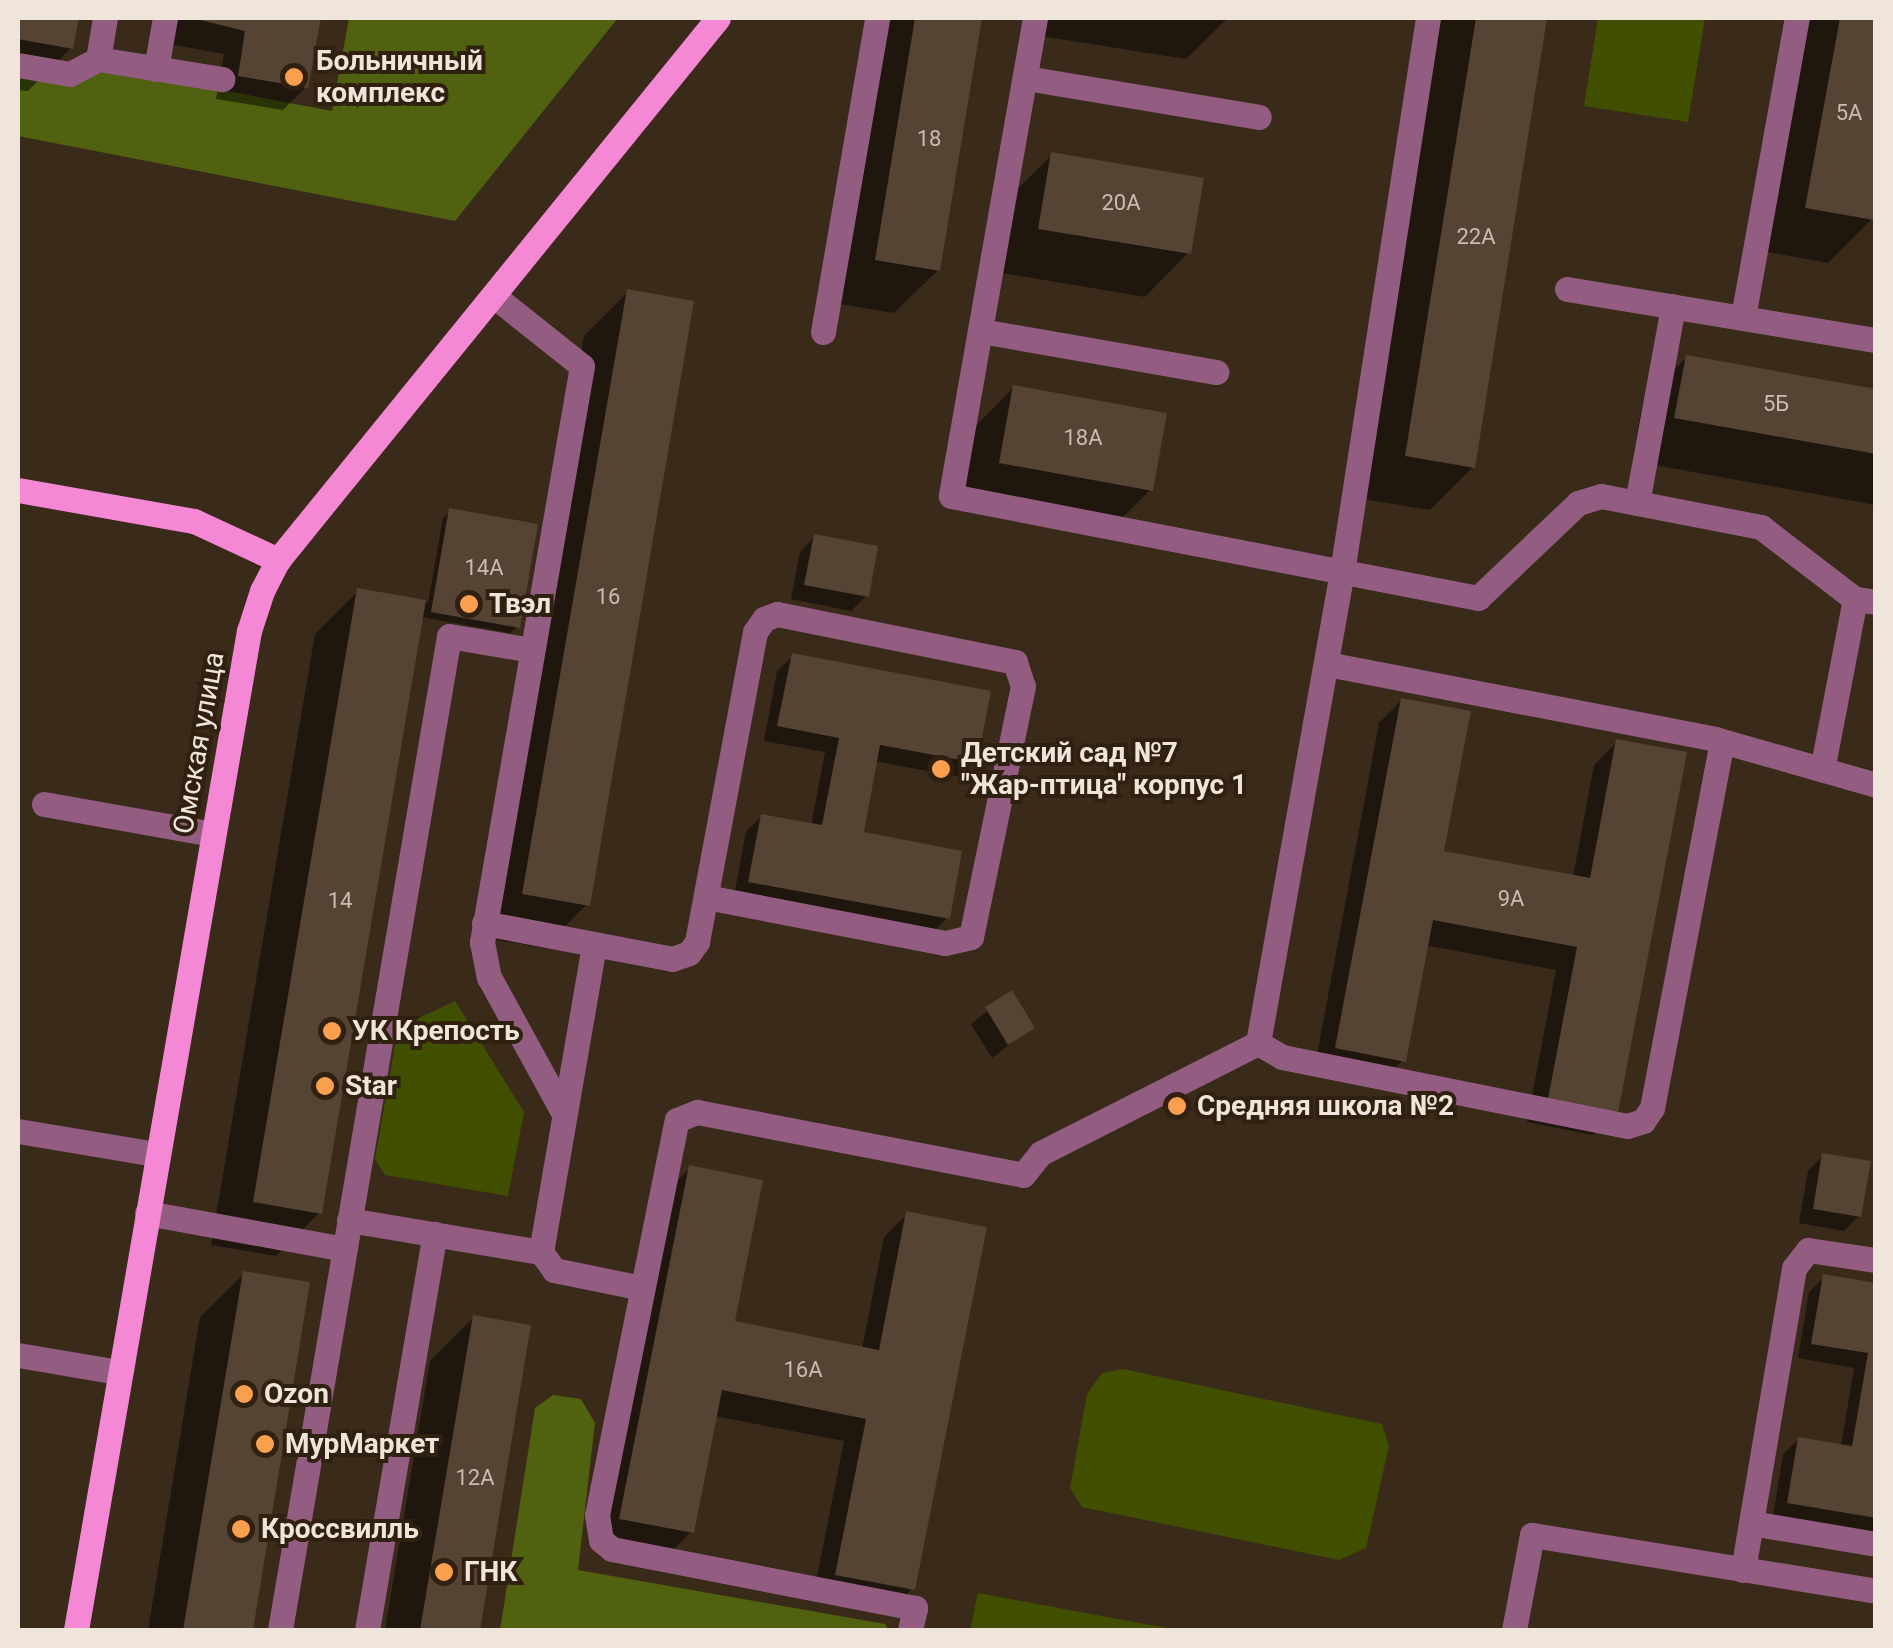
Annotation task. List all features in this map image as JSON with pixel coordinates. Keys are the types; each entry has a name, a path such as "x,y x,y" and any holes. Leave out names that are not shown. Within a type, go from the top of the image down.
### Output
{"main road":[{"name":"Омская улица","path":"76,1630 249,631 278,560 718,18"},
{"path":"18,490 194,521 278,560"}],"lane":[{"path":"98,59 105,18"},
{"path":"156,69 166,18"},
{"path":"823,332 877,18"},
{"path":"1035,18 952,496 1478,598 1578,504 1601,496 1762,527 1865,600 1823,765"},
{"path":"1258,1043 1327,664 1428,18"},
{"path":"1743,317 1798,18"},
{"path":"18,66 70,74 98,59 222,79"},
{"path":"1026,78 1258,117"},
{"path":"1568,289 1876,340"},
{"path":"494,296 582,366 484,923 489,976 564,1114"},
{"path":"1637,503 1672,306"},
{"path":"981,330 1216,372"},
{"path":"484,923 594,945 683,957 697,942 755,632 764,618 776,614 1014,662 1023,686 971,937 945,943 706,896"},
{"path":"280,1630 449,636 532,650"},
{"path":"1327,664 1823,765 1876,785"},
{"path":"1258,1043 1282,1058 1628,1126 1643,1122 1652,1108 1721,744"},
{"path":"44,804 213,834"},
{"path":"541,1252 594,945"},
{"path":"910,1630 914,1608 612,1548 601,1540 596,1515 673,1132 683,1114 1023,1175 1041,1153 1258,1043"},
{"path":"18,1131 156,1154"},
{"path":"147,1213 345,1249"},
{"path":"349,1220 541,1252 554,1270 642,1288"},
{"path":"367,1630 435,1234"},
{"path":"1743,1570 1794,1268 1808,1250 1876,1260"},
{"path":"18,1355 118,1372"},
{"path":"1751,1524 1876,1544"},
{"path":"1514,1630 1532,1535 1876,1592"}],"green space":[{"name":"Больничный комплекс","path":"349,18 618,18 455,221 18,136 18,71 100,67 332,111"},
{"path":"1598,18 1705,18 1688,122 1584,106"},
{"path":"455,1001 524,1112 508,1196 385,1175 375,1159 398,1028"},
{"path":"1123,1369 1382,1424 1389,1446 1366,1548 1339,1560 1082,1507 1070,1488 1087,1394 1102,1373"},
{"path":"553,1395 581,1399 595,1423 578,1570 885,1624 888,1630 500,1630 535,1408"},
{"path":"978,1593 1177,1630 970,1630"}],"building":[{"path":"18,18 79,18 73,49 18,39"},
{"path":"192,18 321,18 308,88 238,76 245,31"},
{"path":"915,18 982,18 940,271 875,260"},
{"path":"1476,18 1547,18 1475,468 1405,456"},
{"path":"1840,18 1876,18 1874,220 1805,208"},
{"path":"1051,152 1204,178 1191,254 1038,229"},
{"path":"627,289 694,301 590,906 522,894"},
{"path":"1686,355 1876,389 1876,454 1674,418"},
{"path":"1013,385 1167,413 1153,491 999,463"},
{"path":"449,508 538,524 520,628 431,612"},
{"path":"814,534 878,546 869,597 804,585"},
{"path":"357,588 426,600 322,1214 253,1202"},
{"path":"792,653 991,691 977,763 880,745 864,832 962,851 950,919 748,882 761,814 822,825 839,738 777,726"},
{"path":"1401,698 1471,711 1444,851 1590,878 1616,739 1687,752 1618,1113 1548,1099 1577,947 1433,920 1406,1062 1335,1048"},
{"path":"1012,990 1035,1028 1008,1045 985,1007"},
{"path":"1822,1153 1871,1161 1861,1217 1813,1209"},
{"path":"689,1165 763,1180 735,1321 879,1350 906,1211 987,1227 915,1590 835,1575 866,1419 722,1390 694,1533 619,1519"},
{"path":"243,1271 310,1282 253,1630 183,1630"},
{"path":"1823,1274 1876,1283 1876,1518 1787,1503 1798,1437 1852,1446 1868,1353 1811,1344"},
{"path":"473,1315 531,1325 480,1630 420,1630"}],"place":[{"name":"Больничный комплекс","path":"294,77"},
{"name":"Твэл","path":"469,604"},
{"name":"Детский сад №7 \"Жар-птица\" корпус 1","path":"941,769"},
{"name":"УК Крепость","path":"332,1031"},
{"name":"Star","path":"325,1086"},
{"name":"Средняя школа №2","path":"1177,1106"},
{"name":"Ozon","path":"244,1394"},
{"name":"МурМаркет","path":"265,1444"},
{"name":"Кроссвилль","path":"241,1529"},
{"name":"ГНК","path":"444,1572"}]}
